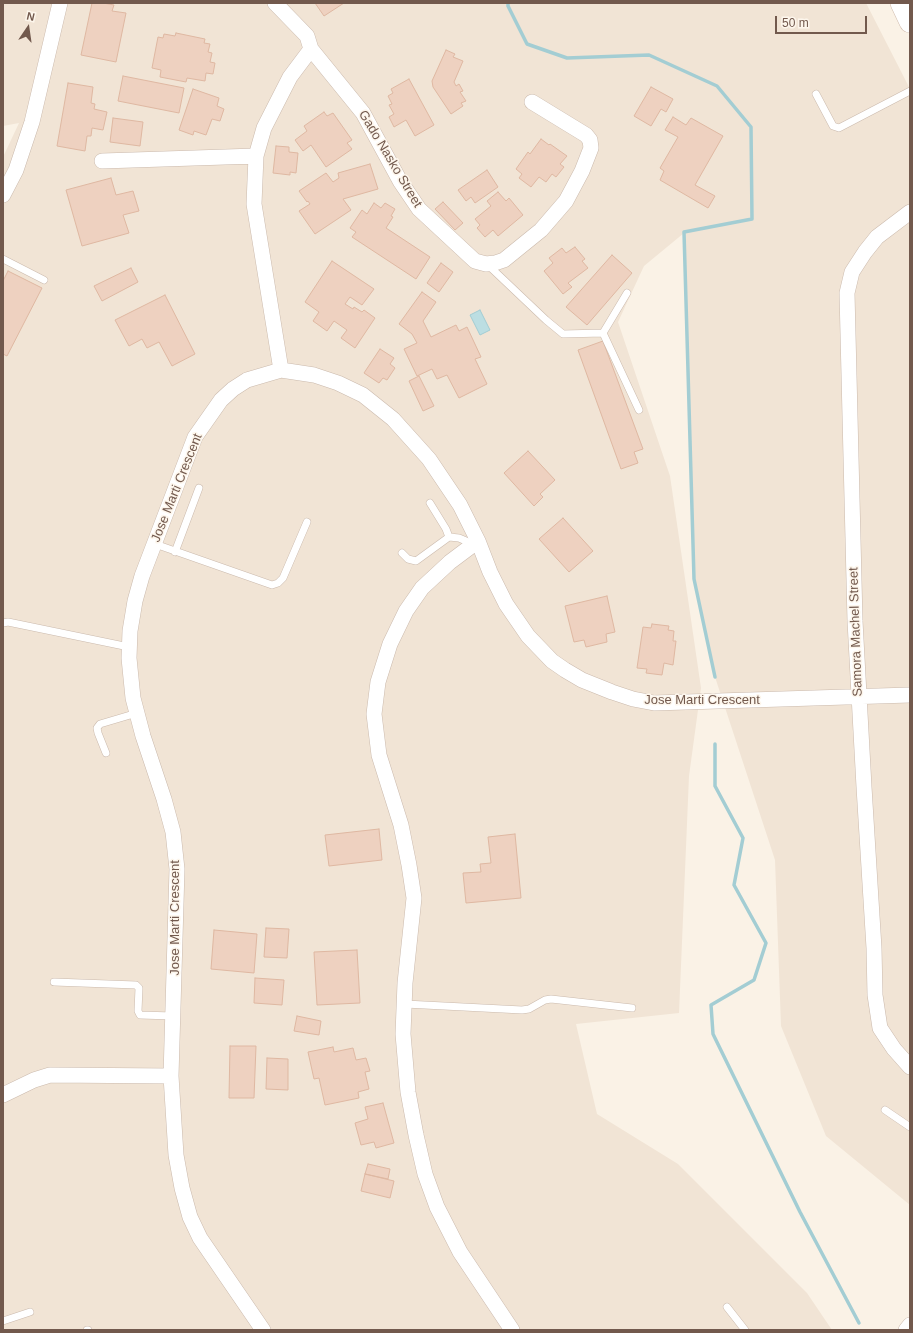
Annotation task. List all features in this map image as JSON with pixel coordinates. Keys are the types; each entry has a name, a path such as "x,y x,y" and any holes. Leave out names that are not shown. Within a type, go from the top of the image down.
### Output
{"main road":[{"path":"901,3 910,22"}],"street":[{"path":"3,195 16,170 32,122 60,3"},
{"name":"Gado Nasko Street","path":"275,3 307,36 311,49 363,113 400,181 419,209 475,261 486,264"},
{"path":"281,370 254,204 256,156 264,128 290,77 311,49"},
{"path":"486,264 504,260 541,230 566,202 582,171 591,148 590,140 586,135 532,102"},
{"path":"102,161 256,156"},
{"name":"Samora Machel Street","path":"910,212 877,237 865,252 852,272 847,294 855,621 874,948 875,995 880,1028 894,1049 910,1067"},
{"name":"Jose Marti Crescent","path":"263,1330 200,1238 190,1217 182,1188 176,1155 171,1076 174,1016 177,869 173,832 132,698 129,647 135,600 142,576 195,437 221,400 232,389 247,380 281,370 314,375 338,383 363,395 393,419 429,459 456,498 475,543 506,604 528,636 552,661 582,680 633,699 654,703 910,695"},
{"path":"475,543 450,562 422,588 406,611 390,644 378,682 374,714 378,755 401,825 414,898 405,983 404,1034 408,1092 425,1174 438,1207 460,1252 512,1330"},
{"path":"3,1095 34,1080 50,1076 171,1076"},
{"path":"906,1330 910,1325"}],"lane":[{"path":"816,94 833,126 839,128 910,91"},
{"path":"3,259 44,280"},
{"path":"486,264 562,334 603,333"},
{"path":"603,333 627,294"},
{"path":"603,333 639,410"},
{"path":"175,552 199,488"},
{"path":"430,503 446,529 448,537"},
{"path":"155,544 272,585 278,584 283,578 307,522"},
{"path":"402,553 408,559 416,561 448,537 459,538 475,543"},
{"path":"3,623 8,622 129,647"},
{"path":"106,753 98,733 97,728 100,724 137,713"},
{"path":"54,982 136,985 139,988 138,1010 140,1015 174,1016"},
{"path":"405,1004 522,1010 551,999 632,1008"},
{"path":"885,1110 910,1126"},
{"path":"727,1307 745,1330"},
{"path":"3,1321 30,1312"}],"shaded area":[{"path":"3,3 866,3 910,89 910,1205 826,1136 781,1026 775,860 715,677 694,579 684,233 644,266 618,322 670,476 701,688 689,776 679,1013 576,1024 597,1114 678,1164 807,1293 832,1330 3,1330 3,157 19,123 3,126"}],"water":[{"path":"480,310 490,330 480,335 470,315"}],"building":[{"path":"92,3 114,5 112,11 126,13 116,62 81,55"},
{"path":"315,3 344,3 324,16"},
{"path":"176,33 205,39 204,43 210,44 208,52 212,53 210,62 215,63 213,74 206,73 205,81 187,78 186,82 160,77 161,70 152,68 158,37 163,38 164,34 175,36"},
{"path":"446,50 455,54 453,57 463,61 454,82 456,86 459,84 463,91 460,92 466,101 461,103 463,106 451,114 433,87 432,81"},
{"path":"123,76 184,88 179,113 118,101"},
{"path":"409,79 434,125 415,136 406,120 394,127 389,117 394,114 389,105 392,104 388,96 393,93 391,89"},
{"path":"68,83 93,87 91,103 95,104 94,109 107,112 103,130 92,128 91,136 87,136 85,151 57,146"},
{"path":"651,87 673,99 666,112 661,109 651,126 634,116"},
{"path":"193,89 219,98 217,106 224,109 220,121 212,119 206,135 194,131 193,135 179,130"},
{"path":"324,112 327,116 333,113 352,140 347,143 352,149 326,167 311,145 303,151 295,140 307,131 304,126"},
{"path":"673,117 686,125 691,118 723,136 695,185 715,196 708,208 660,180 664,171 660,168 678,137 665,130"},
{"path":"113,118 143,122 140,146 110,142"},
{"path":"541,139 567,156 560,164 564,167 556,177 552,174 546,182 539,177 531,187 519,178 522,174 516,169 528,152 530,154"},
{"path":"276,146 289,147 289,152 298,153 296,173 290,172 290,175 273,173"},
{"path":"370,164 378,189 343,199 351,210 315,234 299,211 310,204 299,191 326,173 333,182 339,178 338,173"},
{"path":"487,170 498,187 475,203 471,197 466,201 458,190"},
{"path":"111,178 116,195 133,191 139,211 123,215 129,233 82,246 66,190"},
{"path":"498,192 506,201 509,198 523,215 498,236 493,230 485,237 477,228 480,225 475,219 491,206 487,201"},
{"path":"443,202 463,223 455,230 435,209"},
{"path":"374,203 381,208 385,203 395,209 391,216 393,217 386,228 430,257 416,279 352,237 356,232 350,228 362,210 367,214"},
{"path":"575,247 585,259 582,261 588,268 568,283 572,287 563,294 544,271 553,263 549,258 562,248 566,253"},
{"path":"612,255 632,273 587,325 566,307"},
{"path":"332,261 374,289 362,305 350,297 345,304 362,312 364,310 375,318 355,348 341,338 347,330 334,321 327,331 313,321 319,312 305,302"},
{"path":"441,263 453,272 439,292 427,283"},
{"path":"131,268 138,282 102,301 94,286"},
{"path":"8,271 42,288 7,356 3,354 3,281"},
{"path":"422,292 436,302 423,321 431,337 456,325 459,331 467,327 481,357 475,359 487,384 459,398 447,375 437,379 432,369 417,376 404,349 417,343 412,334 399,324"},
{"path":"165,295 195,354 172,366 159,342 147,348 142,339 129,346 115,320"},
{"path":"603,341 643,449 634,452 638,463 621,469 578,350"},
{"path":"380,349 394,358 390,364 395,368 387,380 383,378 379,383 364,373"},
{"path":"419,376 434,406 423,411 409,381"},
{"path":"528,451 555,480 540,494 543,497 534,506 504,473"},
{"path":"563,518 593,551 569,572 539,539"},
{"path":"607,596 615,632 606,634 607,642 586,647 584,640 574,642 565,606"},
{"path":"652,624 669,626 668,630 674,631 673,641 676,641 673,665 664,663 662,675 646,673 647,669 637,668 643,627 651,628"},
{"path":"379,829 382,860 329,866 325,835"},
{"path":"515,834 521,898 466,903 463,873 481,872 480,864 491,863 488,837"},
{"path":"266,928 289,929 287,958 264,957"},
{"path":"214,930 257,934 254,973 211,969"},
{"path":"357,950 360,1003 317,1005 314,952"},
{"path":"255,978 284,980 282,1005 254,1003"},
{"path":"297,1016 321,1021 319,1035 294,1031"},
{"path":"230,1046 256,1046 254,1098 229,1098"},
{"path":"333,1047 334,1052 353,1048 356,1060 366,1058 370,1071 365,1072 369,1089 358,1092 359,1098 325,1105 319,1078 314,1079 308,1052"},
{"path":"267,1058 288,1059 288,1090 266,1089"},
{"path":"383,1103 394,1143 376,1148 374,1142 361,1145 355,1123 368,1119 365,1107"},
{"path":"368,1164 390,1169 388,1179 365,1174"},
{"path":"365,1174 394,1181 390,1198 361,1191"}],"waterway":[{"path":"508,3 508,6 527,44 567,58 649,55 717,86 751,127 752,219 684,232 694,579 715,677"},
{"path":"715,744 715,786 743,838 734,885 766,943 754,980 711,1005 713,1034 800,1212 859,1323"}]}
